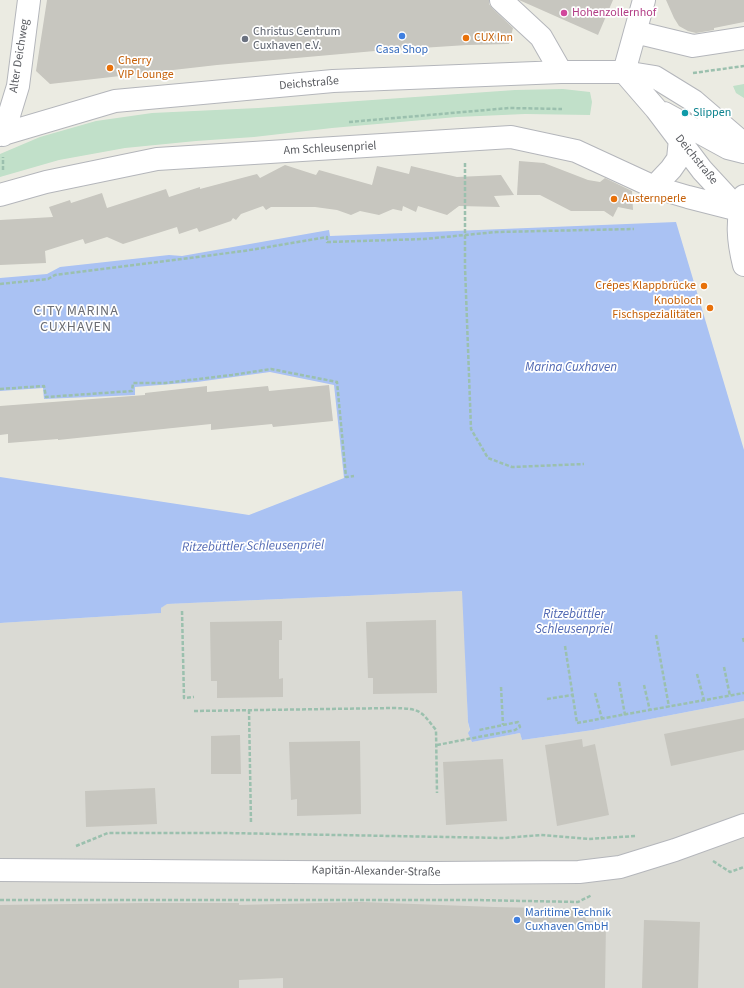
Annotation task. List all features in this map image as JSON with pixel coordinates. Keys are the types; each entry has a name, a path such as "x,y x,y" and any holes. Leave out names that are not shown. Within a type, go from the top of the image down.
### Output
{"street":[{"name":"Alter Deichweg","path":"2,135 18,86 29,0"},
{"path":"501,0 541,37 561,72"},
{"path":"624,72 644,0"},
{"path":"635,32 693,46 744,38"},
{"name":"Deichstraße","path":"2,135 115,101 333,81 561,72 624,72 655,77 694,101 744,144"},
{"name":"Deichstraße","path":"624,72 656,109 702,170 742,203"},
{"name":"Deichstraße","path":"656,109 728,148 744,152"},
{"name":"Am Schleusenpriel","path":"0,195 46,182 157,159 511,137 576,151 654,187 688,197 742,203"},
{"path":"654,187 678,159 680,140"},
{"path":"742,203 738,244 744,265"},
{"name":"Kapitän-Alexander-Straße","path":"0,870 436,873 579,872 620,867 675,850 744,824"}],"path":[{"path":"692,73 744,66"},
{"path":"466,140 465,267 471,429 488,458 512,467 584,464"},
{"path":"0,284 48,279 55,275 244,252 327,237 327,242 424,238 496,232 634,228"},
{"path":"0,389 44,386 46,397 132,391 133,383 165,382 232,375 271,369 337,382 346,477 354,476"},
{"path":"182,611 184,698 194,697"},
{"path":"656,635 669,707"},
{"path":"743,638 744,642"},
{"path":"565,646 577,724 744,693"},
{"path":"724,667 730,696"},
{"path":"697,674 704,700"},
{"path":"619,682 625,715"},
{"path":"644,685 650,711"},
{"path":"501,687 503,725"},
{"path":"596,693 602,719"},
{"path":"547,699 572,695"},
{"path":"194,711 412,709 420,711 436,730 437,793"},
{"path":"249,710 251,824"},
{"path":"437,744 515,730 520,727 518,722 479,730"},
{"path":"75,847 108,833 225,832 504,838 540,835 589,838 642,836"}],"shaded area":[{"path":"463,591 468,722 472,742 520,733 522,740 593,730 744,701 744,988 0,988 0,623 161,613 161,608 166,604"}],"green space":[{"path":"744,84 744,98 736,93 733,86"},
{"path":"563,89 590,92 592,102 590,115 525,114 457,117 125,148 59,160 0,177 0,154 40,137 96,121 152,113 258,108 515,90"}],"water":[{"path":"676,222 744,450 744,701 593,730 522,740 520,733 472,742 468,733 470,730 468,722 462,591 167,604 161,608 161,613 0,623 0,477 249,515 344,478 334,385 270,372 197,382 135,387 135,395 44,399 43,388 0,391 0,278 47,274 60,267 169,255 182,256 329,230 330,236"}],"building":[{"path":"47,0 489,0 489,4 493,9 513,28 509,44 375,51 217,65 50,84 36,71"},
{"path":"519,0 613,0 598,35"},
{"path":"666,0 744,0 744,22 696,33 688,31 679,26"},
{"path":"519,161 544,163 588,180 600,182 605,178 632,191 633,210 618,207 613,217 604,211 571,211 540,195 517,195"},
{"path":"285,165 316,175 319,170 372,185 377,166 409,174 411,166 457,177 501,175 514,195 494,196 500,207 459,206 447,215 418,206 416,212 403,206 402,211 393,209 379,215 360,211 351,215 337,210 315,207 271,207 266,210 263,206 241,214 236,220 233,218 231,221 199,232 197,228 179,234 177,227 123,244 107,237 85,244 83,239 45,251 46,263 0,265 0,220 53,217 49,207 70,200 71,203 102,193 107,208 166,189 169,197 200,187 200,189 257,174 260,178"},
{"path":"329,385 333,421 273,427 272,424 211,430 211,424 58,440 8,443 8,434 0,435 0,406 145,395 145,393 207,386 207,392 268,386 269,391"},
{"path":"436,620 437,693 373,694 373,678 368,678 366,622"},
{"path":"282,621 282,640 279,640 279,679 283,678 283,697 217,698 217,681 211,681 210,622"},
{"path":"744,718 744,750 671,766 664,734"},
{"path":"240,735 241,774 211,774 211,736"},
{"path":"582,739 583,747 595,744 609,815 557,826 545,745"},
{"path":"360,741 361,814 297,816 297,799 291,800 289,742"},
{"path":"503,759 507,821 446,825 443,762"},
{"path":"155,788 157,824 86,827 85,791"},
{"path":"361,902 586,909 586,921 606,922 605,988 283,988 283,978 239,980 239,988 0,988 0,905 239,903 239,905"},
{"path":"644,920 700,922 698,988 642,988"}],"place":[{"name":"Hohenzollernhof","path":"564,13"},
{"name":"Casa Shop","path":"402,36"},
{"name":"CUX Inn","path":"466,38"},
{"name":"Christus Centrum Cuxhaven e.V.","path":"245,39"},
{"name":"Cherry VIP Lounge","path":"110,68"},
{"name":"Slippen","path":"685,113"},
{"name":"Austernperle","path":"614,199"},
{"name":"Crépes Klappbrücke","path":"704,286"},
{"name":"Knobloch Fischspezialitäten","path":"710,308"},
{"name":"Maritime Technik Cuxhaven GmbH","path":"517,920"}],"district":[{"name":"CITY MARINA CUXHAVEN","path":"76,320"}],"water label":[{"name":"Marina Cuxhaven","path":"571,368"},
{"name":"Ritzebüttler Schleusenpriel","path":"253,547"},
{"name":"Ritzebüttler Schleusenpriel","path":"574,622"}]}
